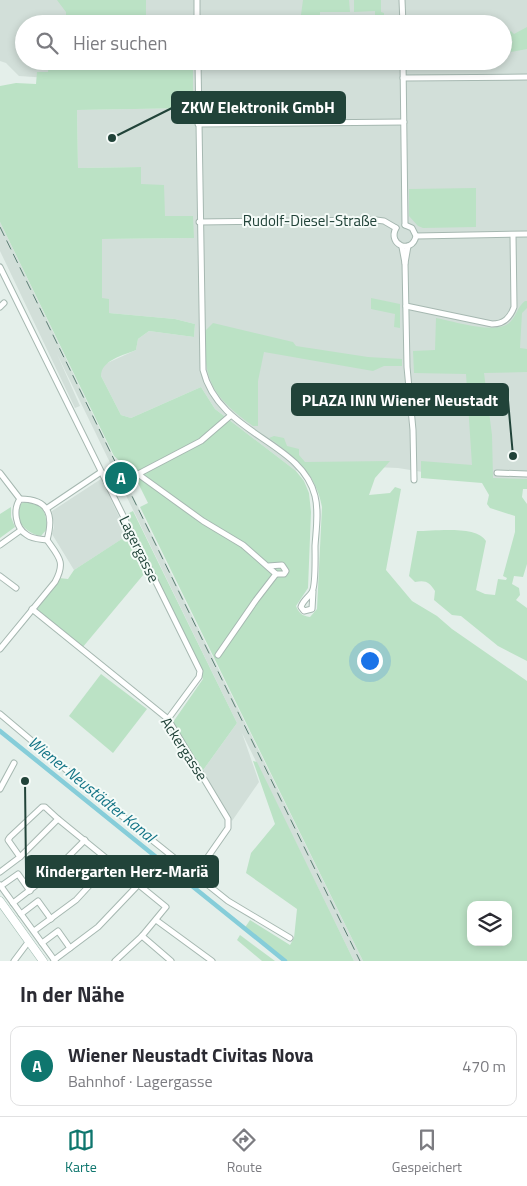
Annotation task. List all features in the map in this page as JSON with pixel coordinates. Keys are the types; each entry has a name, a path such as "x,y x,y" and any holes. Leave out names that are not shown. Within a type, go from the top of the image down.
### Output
{"main road":[{"path":"0,901 43,961"}],"street":[{"path":"196,0 197,15"},
{"path":"402,0 403,15"},
{"path":"198,70 200,327 205,380 218,403 230,416 297,464 310,484 317,507 312,591"},
{"path":"403,70 405,224"},
{"path":"403,78 527,77"},
{"path":"198,124 404,122"},
{"name":"Rudolf-Diesel-Straße","path":"199,222 376,220 384,221 396,228 394,237 405,247"},
{"path":"396,228 405,224"},
{"path":"405,224 412,228 416,236 414,243 405,247 406,359 413,430 414,480"},
{"path":"416,236 527,234"},
{"path":"406,306 492,324 505,321 511,315 514,307 513,235"},
{"name":"Lagergasse","path":"0,267 200,670 200,677 168,719"},
{"path":"230,416 201,442 138,474 203,521 231,537 276,574 284,574 285,567 268,566"},
{"path":"46,509 101,472"},
{"path":"0,473 20,499 40,502 46,509 51,521 46,540"},
{"path":"497,473 527,474"},
{"path":"0,649 61,571 61,562 46,540 29,537 21,530 16,515 20,499"},
{"path":"0,545 21,530"},
{"path":"218,655 276,574"},
{"path":"0,576 16,588"},
{"name":"Ackergasse","path":"32,609 168,719 228,819 228,828 196,874"},
{"path":"0,714 102,800 228,901 290,938"},
{"path":"0,789 14,763"},
{"path":"20,857 8,840 42,807 45,807 166,908 142,936 115,961"},
{"path":"0,872 20,857 58,819"},
{"path":"13,903 52,873 85,840"},
{"path":"34,931 76,900 112,862"},
{"path":"30,891 18,874 0,886 54,960 98,927 139,884"},
{"path":"21,914 38,901 51,919"},
{"path":"156,920 212,961"},
{"path":"42,943 58,931 70,948"},
{"path":"142,936 171,961"},
{"path":"14,961 29,941"}],"shaded area":[{"path":"0,0 107,0 91,15 15,15 15,70 58,70 49,78 19,76 6,63 0,61"},
{"path":"146,0 527,0 527,489 398,468 302,464 296,471 215,409 201,387 131,418 121,415 101,376 101,369 105,364 136,350 138,339 149,331 194,337 195,324 175,319 109,313 102,299 102,239 193,238 193,216 165,216 141,185 140,167 78,168 77,110 193,108 193,70 512,70 512,15 146,15"},
{"path":"0,222 115,460 363,961 354,961 242,733 259,782 232,821 201,773 237,723 57,354 80,406 75,408 0,251"},
{"path":"101,479 128,535 74,570 52,534 54,527 52,511"}],"green space":[{"path":"57,0 146,0 146,15 66,15 66,12"},
{"path":"303,0 349,0 350,12 320,12 320,15 301,15"},
{"path":"354,0 381,0 381,12 384,15 375,15 375,11 354,12"},
{"path":"527,27 527,49 512,52 512,32 514,34"},
{"path":"48,70 193,70 193,108 77,110 78,168 141,167 141,184 164,185 165,216 193,216 194,238 102,239 102,298 109,299 109,313 175,319 195,324 194,337 149,331 138,339 136,350 109,362 102,370 101,376 121,415 131,418 201,387 215,409 296,471 304,481 309,493 311,512 308,588 296,606 305,616 310,617 317,609 322,507 315,485 303,467 296,459 269,438 274,436 284,438 287,446 299,449 299,455 305,462 390,461 375,478 369,495 390,493 395,487 401,489 386,570 412,601 437,616 452,629 527,681 527,961 363,961 140,507 148,503 136,479 136,470 129,469 114,456 0,222 0,86 16,83 36,84 37,72 48,72"},
{"path":"476,188 476,227 423,228 418,226 409,216 409,189"},
{"path":"371,298 400,304 400,328 394,327 395,314 371,309"},
{"path":"525,301 527,301 527,308 522,313 520,348 527,349 527,372 484,373 492,435 493,478 527,479 527,489 523,489 522,497 527,504 527,564 523,577 514,576 512,584 519,588 520,595 516,600 527,608 527,661 498,646 461,616 452,615 434,600 435,591 429,584 422,581 415,582 409,576 417,531 454,530 474,533 486,541 476,590 485,594 495,595 498,579 506,580 507,578 503,576 515,532 515,516 490,508 487,504 489,495 482,483 421,478 421,461 472,465 466,374 414,373 413,351 435,350 436,318 481,327 499,327 509,323"},
{"path":"213,323 293,342 296,346 368,357 402,359 402,366 384,366 373,371 264,352 258,381 258,426 253,426 228,406 213,386 206,363 205,331"},
{"path":"26,501 36,504 45,514 47,529 41,536 29,531 19,521 17,510"},
{"path":"11,507 11,517 15,527 0,538 0,514"},
{"path":"133,511 237,723 201,773 171,725 203,679 149,568 82,648 35,612 59,578 68,579 74,570 134,531 127,514"},
{"path":"101,674 147,709 113,753 69,716"},
{"path":"253,761 257,762 354,961 286,961 244,929 250,920 290,945 294,938 297,909 246,873 251,853 275,824"},
{"path":"240,935 275,961 262,961 237,940"}],"waterway":[{"name":"Wiener Neustädter Kanal","path":"0,731 285,961"}],"railway":[{"path":"0,227 360,961"}],"place":[{"name":"ZKW Elektronik GmbH","path":"112,138"},
{"name":"PLAZA INN Wiener Neustadt","path":"513,456"},
{"name":"Wiener Neustadt Civitas Nova","path":"121,478"},
{"name":"Kindergarten Herz-Mariä","path":"25,781"}]}
